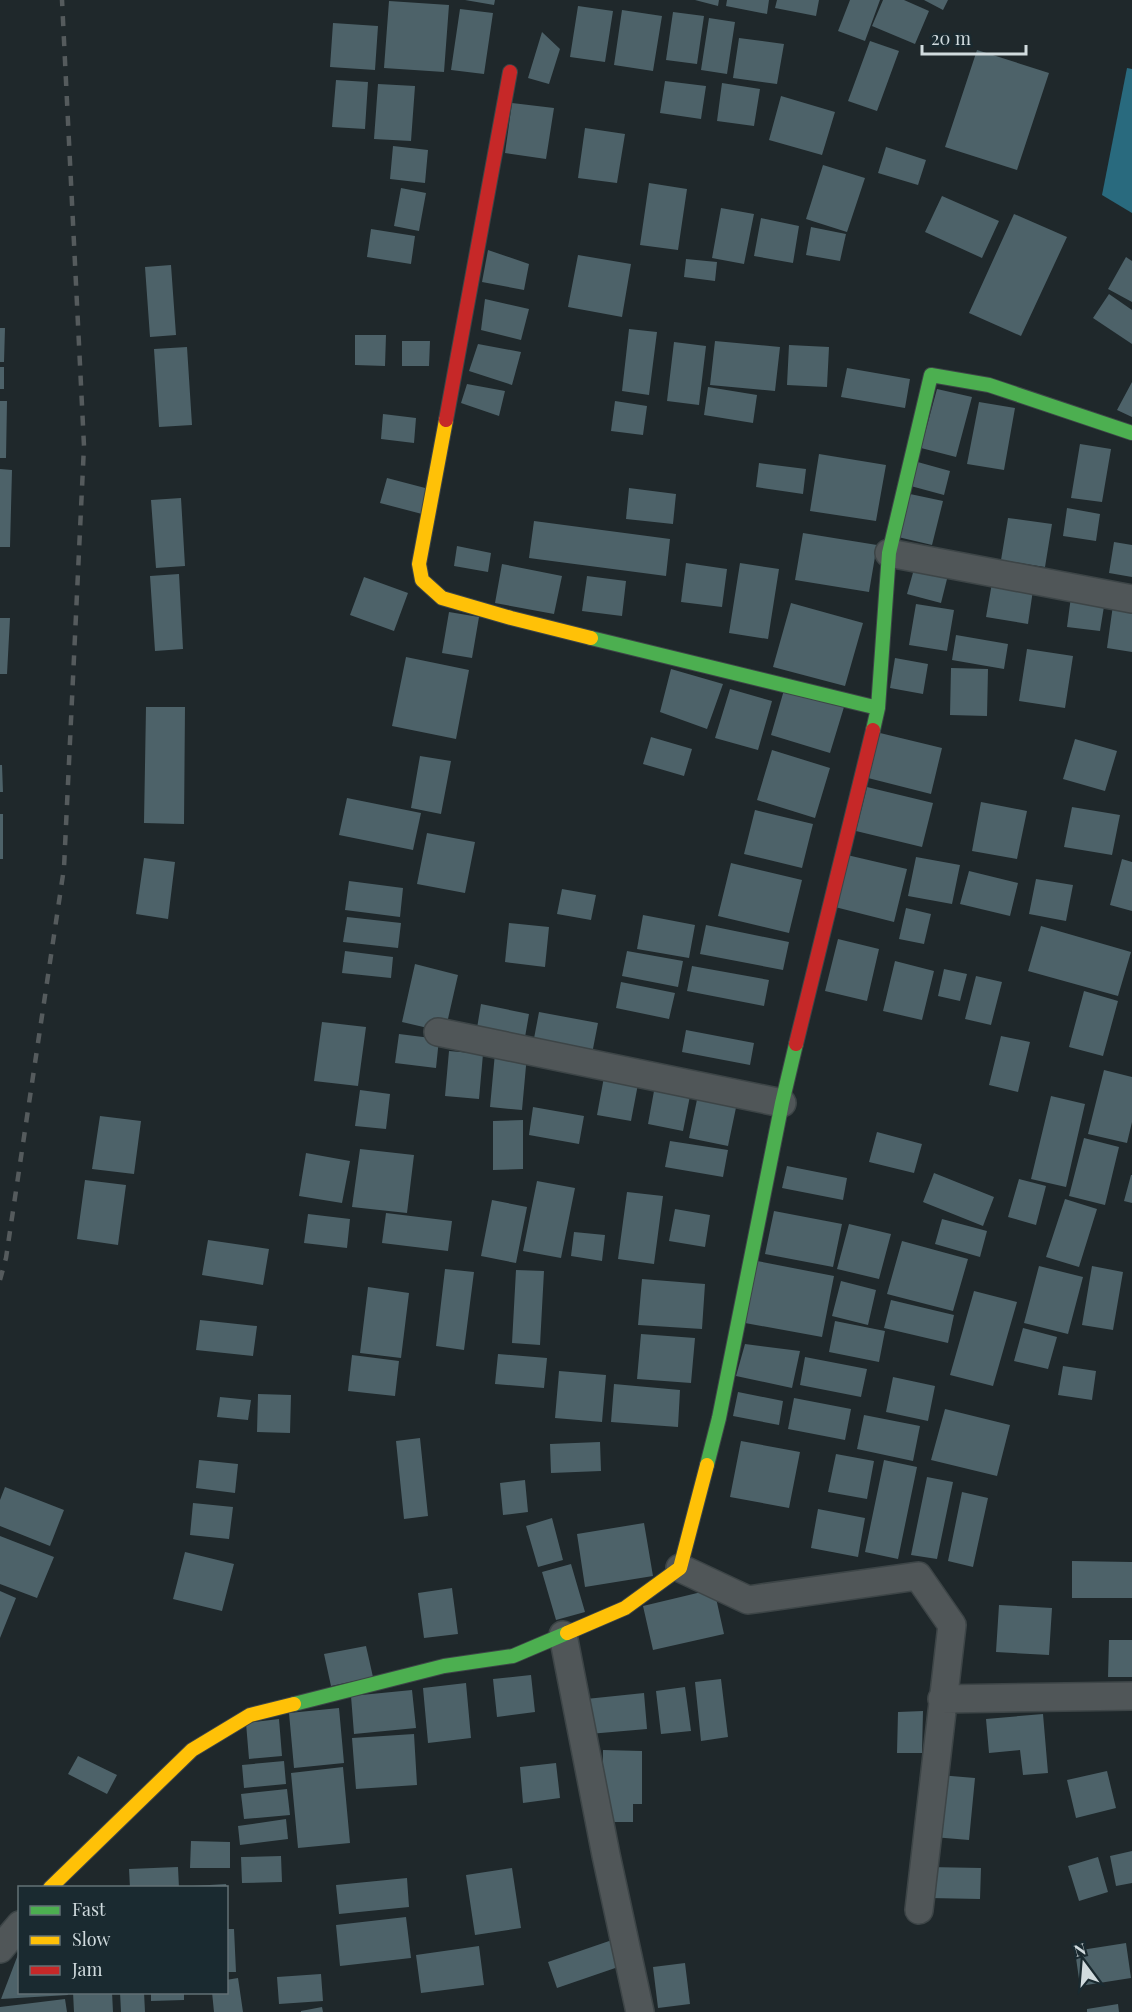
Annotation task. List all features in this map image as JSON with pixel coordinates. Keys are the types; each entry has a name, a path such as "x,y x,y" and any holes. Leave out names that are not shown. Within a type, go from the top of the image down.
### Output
{"street":[{"path":"510,72 419,564 422,580 442,598 511,618 878,708"},
{"path":"51,1886 192,1750 250,1715 444,1666 513,1656 625,1608 680,1568 719,1418 782,1103 878,708 889,553 931,375 989,385 1132,433"},
{"path":"889,553 1132,599"},
{"path":"438,1032 782,1103"},
{"path":"680,1568 748,1600 918,1576 952,1625 919,1911"},
{"path":"563,1635 606,1855 640,2012"},
{"path":"942,1700 1132,1696"},
{"path":"0,1949 18,1927"}],"water":[{"path":"1127,68 1132,69 1132,213 1102,195"}],"building":[{"path":"465,0 495,0 494,5"},
{"path":"695,0 719,0 718,6"},
{"path":"727,0 769,0 767,14 726,6"},
{"path":"777,0 819,0 816,16 775,8"},
{"path":"850,0 880,0 865,41 838,31"},
{"path":"883,0 904,0 929,11 915,44 872,26"},
{"path":"924,0 948,0 943,10"},
{"path":"389,1 449,5 444,72 384,68"},
{"path":"578,6 613,11 605,62 570,57"},
{"path":"460,9 493,13 484,74 451,70"},
{"path":"622,10 662,16 653,71 614,65"},
{"path":"673,12 704,16 697,64 666,60"},
{"path":"709,18 735,22 727,74 701,70"},
{"path":"333,23 378,26 375,70 330,67"},
{"path":"542,32 560,49 549,84 528,78"},
{"path":"739,38 784,44 777,84 733,78"},
{"path":"870,41 899,51 877,111 848,101"},
{"path":"977,50 1049,73 1017,170 945,147"},
{"path":"336,80 368,82 365,129 332,127"},
{"path":"665,81 706,86 701,119 660,113"},
{"path":"722,83 760,89 754,126 717,121"},
{"path":"378,84 415,86 411,141 374,139"},
{"path":"781,96 835,112 822,155 769,140"},
{"path":"512,103 554,108 546,159 505,153"},
{"path":"585,128 625,134 617,183 578,178"},
{"path":"393,146 428,150 425,183 390,179"},
{"path":"886,147 926,160 918,185 878,173"},
{"path":"823,165 865,178 847,232 806,219"},
{"path":"649,183 687,189 678,250 640,245"},
{"path":"401,188 426,193 419,231 394,226"},
{"path":"942,196 999,221 982,258 925,232"},
{"path":"721,208 754,214 744,264 712,258"},
{"path":"1014,214 1067,237 1021,336 969,313"},
{"path":"761,218 799,226 793,263 754,256"},
{"path":"811,227 846,234 840,261 806,255"},
{"path":"371,229 415,236 411,264 367,257"},
{"path":"488,250 529,264 524,290 482,282"},
{"path":"578,255 631,264 622,317 568,307"},
{"path":"1126,257 1132,261 1132,302 1108,289"},
{"path":"686,259 717,262 715,281 684,277"},
{"path":"171,265 176,335 150,337 145,267"},
{"path":"1109,294 1132,310 1132,344 1093,318"},
{"path":"485,299 529,309 521,340 481,330"},
{"path":"0,328 5,328 4,362 0,362"},
{"path":"629,329 657,332 649,395 622,391"},
{"path":"355,335 386,335 385,366 355,365"},
{"path":"402,341 430,341 429,366 402,366"},
{"path":"715,341 780,347 775,391 710,385"},
{"path":"674,342 706,346 699,405 667,401"},
{"path":"478,344 521,352 512,385 469,371"},
{"path":"789,345 829,347 827,387 787,385"},
{"path":"187,347 192,425 159,427 154,349"},
{"path":"0,367 4,367 4,389 0,389"},
{"path":"847,368 910,379 905,408 841,397"},
{"path":"1132,382 1132,417 1117,410"},
{"path":"467,384 505,391 499,416 461,403"},
{"path":"708,387 757,395 753,423 704,415"},
{"path":"937,389 972,397 956,457 921,448"},
{"path":"0,401 7,401 6,458 0,458"},
{"path":"615,401 647,406 643,435 611,431"},
{"path":"979,402 1015,408 1004,470 967,464"},
{"path":"383,414 416,418 414,443 381,439"},
{"path":"1080,444 1111,449 1102,502 1071,498"},
{"path":"819,454 886,465 876,521 810,511"},
{"path":"914,461 950,471 944,495 907,485"},
{"path":"759,463 806,469 803,494 756,487"},
{"path":"0,469 12,470 10,547 0,547"},
{"path":"387,478 429,489 422,514 380,503"},
{"path":"629,488 676,494 673,524 626,519"},
{"path":"910,494 943,501 932,545 898,537"},
{"path":"181,498 185,566 156,568 151,500"},
{"path":"1067,508 1100,514 1096,541 1063,536"},
{"path":"1008,518 1052,524 1045,567 1001,560"},
{"path":"534,521 670,539 666,576 529,558"},
{"path":"803,533 877,545 869,592 795,580"},
{"path":"1114,542 1132,545 1132,577 1109,573"},
{"path":"457,546 491,553 488,572 454,566"},
{"path":"916,562 949,571 941,603 907,594"},
{"path":"686,563 727,569 722,607 681,602"},
{"path":"740,563 779,569 768,639 729,633"},
{"path":"502,564 562,576 554,614 495,603"},
{"path":"179,574 183,649 155,651 150,576"},
{"path":"587,576 626,581 622,616 582,611"},
{"path":"364,577 408,593 394,631 350,615"},
{"path":"992,583 1033,590 1028,624 986,617"},
{"path":"1072,589 1106,594 1100,631 1067,627"},
{"path":"1114,598 1132,600 1132,652 1107,648"},
{"path":"791,603 863,623 845,686 773,667"},
{"path":"916,604 954,610 947,651 909,645"},
{"path":"449,612 479,617 472,658 442,653"},
{"path":"0,618 10,618 7,674 0,674"},
{"path":"956,635 1008,644 1004,669 952,660"},
{"path":"1027,649 1073,656 1065,708 1019,701"},
{"path":"406,657 469,670 456,739 392,726"},
{"path":"895,658 928,664 923,694 890,688"},
{"path":"951,668 988,669 987,716 950,715"},
{"path":"671,669 723,684 707,729 660,712"},
{"path":"730,689 772,701 758,750 715,738"},
{"path":"784,690 844,707 830,753 771,735"},
{"path":"146,707 185,707 184,824 144,823"},
{"path":"880,733 942,748 931,794 868,778"},
{"path":"651,737 692,749 684,776 643,764"},
{"path":"1075,739 1117,751 1105,791 1063,779"},
{"path":"772,750 830,768 815,818 757,800"},
{"path":"420,756 451,761 441,814 411,808"},
{"path":"0,765 2,765 3,792 0,792"},
{"path":"867,787 933,803 922,847 856,831"},
{"path":"347,798 421,813 413,850 339,835"},
{"path":"981,802 1027,811 1017,859 972,851"},
{"path":"1072,807 1120,815 1112,855 1064,847"},
{"path":"755,810 813,824 802,868 744,854"},
{"path":"0,814 3,814 3,859 0,859"},
{"path":"427,833 475,842 465,893 417,884"},
{"path":"847,855 907,869 894,922 835,907"},
{"path":"916,857 960,865 952,904 908,896"},
{"path":"144,858 175,862 168,919 136,914"},
{"path":"1122,859 1132,862 1132,911 1110,905"},
{"path":"731,863 802,880 789,933 718,916"},
{"path":"969,871 1018,883 1010,916 960,904"},
{"path":"1036,879 1073,885 1066,921 1029,914"},
{"path":"349,881 403,888 400,917 345,910"},
{"path":"562,889 596,895 591,920 557,914"},
{"path":"906,908 931,914 924,944 899,939"},
{"path":"643,915 695,925 689,958 637,949"},
{"path":"347,917 401,923 398,948 343,942"},
{"path":"509,923 549,927 545,967 505,962"},
{"path":"706,925 789,942 783,970 700,954"},
{"path":"1041,926 1131,952 1118,996 1028,971"},
{"path":"838,939 879,949 867,1001 825,991"},
{"path":"345,951 393,957 391,978 342,973"},
{"path":"627,951 683,961 678,987 622,976"},
{"path":"895,961 934,971 922,1020 883,1011"},
{"path":"415,964 458,975 445,1032 402,1022"},
{"path":"692,966 769,980 764,1006 687,991"},
{"path":"944,969 967,974 960,1001 938,996"},
{"path":"976,976 1002,982 991,1025 965,1019"},
{"path":"621,982 675,993 669,1019 616,1008"},
{"path":"1084,991 1118,1001 1103,1056 1069,1047"},
{"path":"481,1004 529,1014 524,1043 476,1034"},
{"path":"539,1012 598,1023 591,1059 532,1049"},
{"path":"322,1022 366,1027 358,1086 314,1081"},
{"path":"686,1030 754,1043 750,1065 682,1052"},
{"path":"399,1034 439,1039 436,1068 395,1063"},
{"path":"1001,1036 1030,1042 1018,1092 989,1085"},
{"path":"449,1051 483,1054 479,1099 445,1096"},
{"path":"495,1053 527,1055 522,1110 490,1107"},
{"path":"1104,1070 1132,1077 1132,1122 1127,1143 1088,1134"},
{"path":"604,1077 638,1084 631,1121 597,1115"},
{"path":"656,1080 692,1086 683,1131 648,1124"},
{"path":"360,1090 390,1094 386,1129 355,1126"},
{"path":"699,1090 738,1098 728,1146 689,1138"},
{"path":"1051,1096 1085,1104 1066,1187 1031,1179"},
{"path":"533,1107 584,1116 579,1144 529,1135"},
{"path":"100,1116 141,1121 134,1174 92,1169"},
{"path":"523,1120 523,1169 493,1170 493,1121"},
{"path":"877,1132 922,1144 914,1173 869,1162"},
{"path":"1084,1138 1119,1147 1105,1205 1069,1196"},
{"path":"670,1141 728,1150 723,1177 665,1167"},
{"path":"360,1149 414,1155 407,1213 352,1207"},
{"path":"306,1153 350,1161 342,1203 299,1196"},
{"path":"787,1166 847,1178 843,1200 782,1188"},
{"path":"934,1173 994,1197 983,1226 923,1202"},
{"path":"1132,1175 1132,1203 1124,1201"},
{"path":"1019,1179 1046,1186 1036,1225 1008,1217"},
{"path":"85,1180 126,1185 118,1245 77,1239"},
{"path":"537,1181 575,1188 561,1258 523,1251"},
{"path":"627,1192 663,1196 654,1264 618,1259"},
{"path":"1065,1199 1097,1209 1079,1267 1046,1257"},
{"path":"492,1200 527,1207 516,1263 481,1256"},
{"path":"675,1209 710,1215 705,1247 669,1241"},
{"path":"774,1211 842,1224 833,1267 765,1254"},
{"path":"386,1213 452,1221 448,1251 382,1243"},
{"path":"308,1214 350,1219 347,1248 304,1243"},
{"path":"942,1219 987,1231 980,1257 935,1244"},
{"path":"849,1224 891,1234 879,1279 837,1269"},
{"path":"574,1232 605,1235 602,1261 571,1256"},
{"path":"208,1240 269,1249 263,1285 202,1275"},
{"path":"902,1241 968,1259 953,1311 887,1294"},
{"path":"757,1261 834,1276 822,1337 745,1323"},
{"path":"1039,1266 1083,1277 1068,1334 1024,1323"},
{"path":"1092,1266 1123,1272 1113,1330 1082,1325"},
{"path":"445,1269 474,1272 464,1350 436,1346"},
{"path":"516,1270 544,1271 540,1345 512,1343"},
{"path":"642,1279 705,1284 702,1329 638,1325"},
{"path":"841,1281 876,1290 868,1325 832,1316"},
{"path":"368,1287 409,1293 401,1358 360,1353"},
{"path":"974,1291 1017,1302 993,1386 950,1375"},
{"path":"891,1300 954,1315 948,1343 884,1328"},
{"path":"200,1320 257,1326 253,1356 196,1350"},
{"path":"835,1321 885,1331 879,1362 829,1352"},
{"path":"1023,1328 1057,1337 1048,1369 1014,1361"},
{"path":"641,1334 695,1338 691,1383 637,1379"},
{"path":"745,1344 800,1351 792,1388 736,1376"},
{"path":"498,1354 547,1358 544,1388 495,1384"},
{"path":"352,1355 399,1361 395,1396 348,1391"},
{"path":"805,1357 867,1369 861,1397 800,1385"},
{"path":"1063,1366 1096,1371 1092,1400 1058,1395"},
{"path":"559,1371 606,1375 602,1422 555,1418"},
{"path":"893,1377 935,1386 928,1421 886,1412"},
{"path":"614,1384 680,1390 678,1427 611,1422"},
{"path":"738,1392 783,1401 779,1425 733,1416"},
{"path":"258,1394 291,1395 290,1433 257,1432"},
{"path":"220,1397 251,1400 248,1420 217,1417"},
{"path":"794,1398 851,1409 845,1440 788,1429"},
{"path":"945,1409 1010,1425 997,1476 931,1460"},
{"path":"864,1415 920,1426 913,1461 857,1449"},
{"path":"420,1438 428,1516 404,1519 396,1441"},
{"path":"741,1441 800,1452 789,1508 730,1497"},
{"path":"600,1442 601,1471 551,1473 550,1444"},
{"path":"836,1454 874,1461 867,1499 828,1492"},
{"path":"199,1460 238,1464 235,1493 196,1488"},
{"path":"884,1460 917,1467 898,1559 865,1552"},
{"path":"927,1477 953,1482 937,1559 911,1555"},
{"path":"525,1480 528,1512 503,1515 500,1483"},
{"path":"5,1487 64,1510 50,1546 0,1526 0,1500"},
{"path":"962,1492 988,1498 973,1567 948,1561"},
{"path":"193,1503 233,1507 229,1539 190,1535"},
{"path":"818,1509 865,1518 858,1557 811,1548"},
{"path":"552,1518 563,1560 538,1567 526,1526"},
{"path":"644,1523 653,1576 585,1587 577,1534"},
{"path":"0,1536 54,1557 37,1598 0,1584"},
{"path":"185,1552 234,1564 222,1611 173,1599"},
{"path":"1072,1561 1132,1562 1132,1598 1072,1598"},
{"path":"571,1564 585,1612 556,1620 542,1572"},
{"path":"452,1588 458,1634 424,1638 418,1593"},
{"path":"714,1589 724,1634 653,1650 643,1606"},
{"path":"0,1591 16,1598 0,1638"},
{"path":"999,1605 1052,1608 1049,1655 996,1652"},
{"path":"1109,1640 1132,1640 1132,1677 1108,1677"},
{"path":"366,1646 373,1677 331,1686 324,1654"},
{"path":"531,1675 535,1712 497,1717 493,1679"},
{"path":"721,1679 728,1737 701,1741 695,1682"},
{"path":"466,1683 471,1738 428,1743 423,1688"},
{"path":"685,1687 691,1731 661,1734 656,1691"},
{"path":"412,1690 416,1728 354,1734 351,1696"},
{"path":"644,1693 647,1729 589,1734 586,1699"},
{"path":"339,1708 344,1763 294,1768 289,1713"},
{"path":"923,1711 922,1753 897,1753 898,1712"},
{"path":"1043,1714 1048,1773 1023,1775 1020,1750 989,1753 986,1719"},
{"path":"279,1719 282,1756 249,1759 246,1723"},
{"path":"414,1734 417,1785 356,1789 352,1738"},
{"path":"603,1750 642,1751 642,1804 633,1804 633,1822 602,1822"},
{"path":"78,1756 117,1775 107,1794 68,1774"},
{"path":"284,1761 286,1784 244,1788 242,1765"},
{"path":"556,1763 560,1798 523,1803 520,1767"},
{"path":"343,1767 350,1843 298,1848 291,1773"},
{"path":"1107,1771 1116,1808 1076,1818 1067,1780"},
{"path":"939,1775 975,1778 969,1840 933,1837"},
{"path":"287,1789 290,1815 244,1819 241,1794"},
{"path":"286,1819 288,1839 240,1845 238,1826"},
{"path":"191,1841 230,1842 230,1868 190,1868"},
{"path":"1132,1851 1132,1883 1116,1886 1110,1856"},
{"path":"281,1856 282,1882 242,1883 241,1857"},
{"path":"1098,1857 1108,1892 1079,1901 1068,1866"},
{"path":"178,1867 179,1886 130,1886 129,1869"},
{"path":"929,1867 981,1868 980,1899 929,1898"},
{"path":"512,1868 521,1928 475,1935 466,1875"},
{"path":"407,1878 409,1907 339,1914 336,1885"},
{"path":"226,1884 226,1886 193,1886"},
{"path":"406,1917 411,1958 340,1966 336,1925"},
{"path":"228,1929 234,1929 236,1972 228,1972"},
{"path":"615,1939 624,1965 557,1988 548,1962"},
{"path":"1126,1943 1131,1978 1080,1986 1075,1951"},
{"path":"479,1946 484,1985 421,1993 416,1955"},
{"path":"18,1955 18,1994 68,1995 1,1999"},
{"path":"685,1963 690,2004 658,2008 653,1967"},
{"path":"321,1974 323,2001 279,2004 277,1977"},
{"path":"238,1978 243,2012 214,2012 212,1994 228,1994 228,1980"},
{"path":"73,1994 112,1994 113,2012 74,2012"},
{"path":"120,1994 144,1994 145,2012 121,2012"},
{"path":"151,1994 184,1994 184,2000 151,2001"},
{"path":"65,1999 67,2012 0,2012 0,2007"},
{"path":"1118,2004 1119,2012 1087,2012 1087,2009"},
{"path":"322,2007 323,2012 301,2012 301,2011"}],"railway":[{"path":"0,1280 6,1258 64,868 84,446 62,0"}],"traffic: fast":[{"path":"873,730 878,708 889,553 931,375 989,385 1132,433"},
{"path":"591,638 878,708"},
{"path":"707,1465 719,1418 782,1103 796,1044"},
{"path":"294,1704 444,1666 513,1656 567,1633"}],"traffic: slow":[{"path":"446,420 419,564 422,580 442,598 591,638"},
{"path":"567,1633 625,1608 680,1568 707,1465"},
{"path":"52,1886 192,1750 250,1715 294,1704"}],"traffic: jam":[{"path":"446,420 510,72"},
{"path":"796,1044 873,730"}]}
